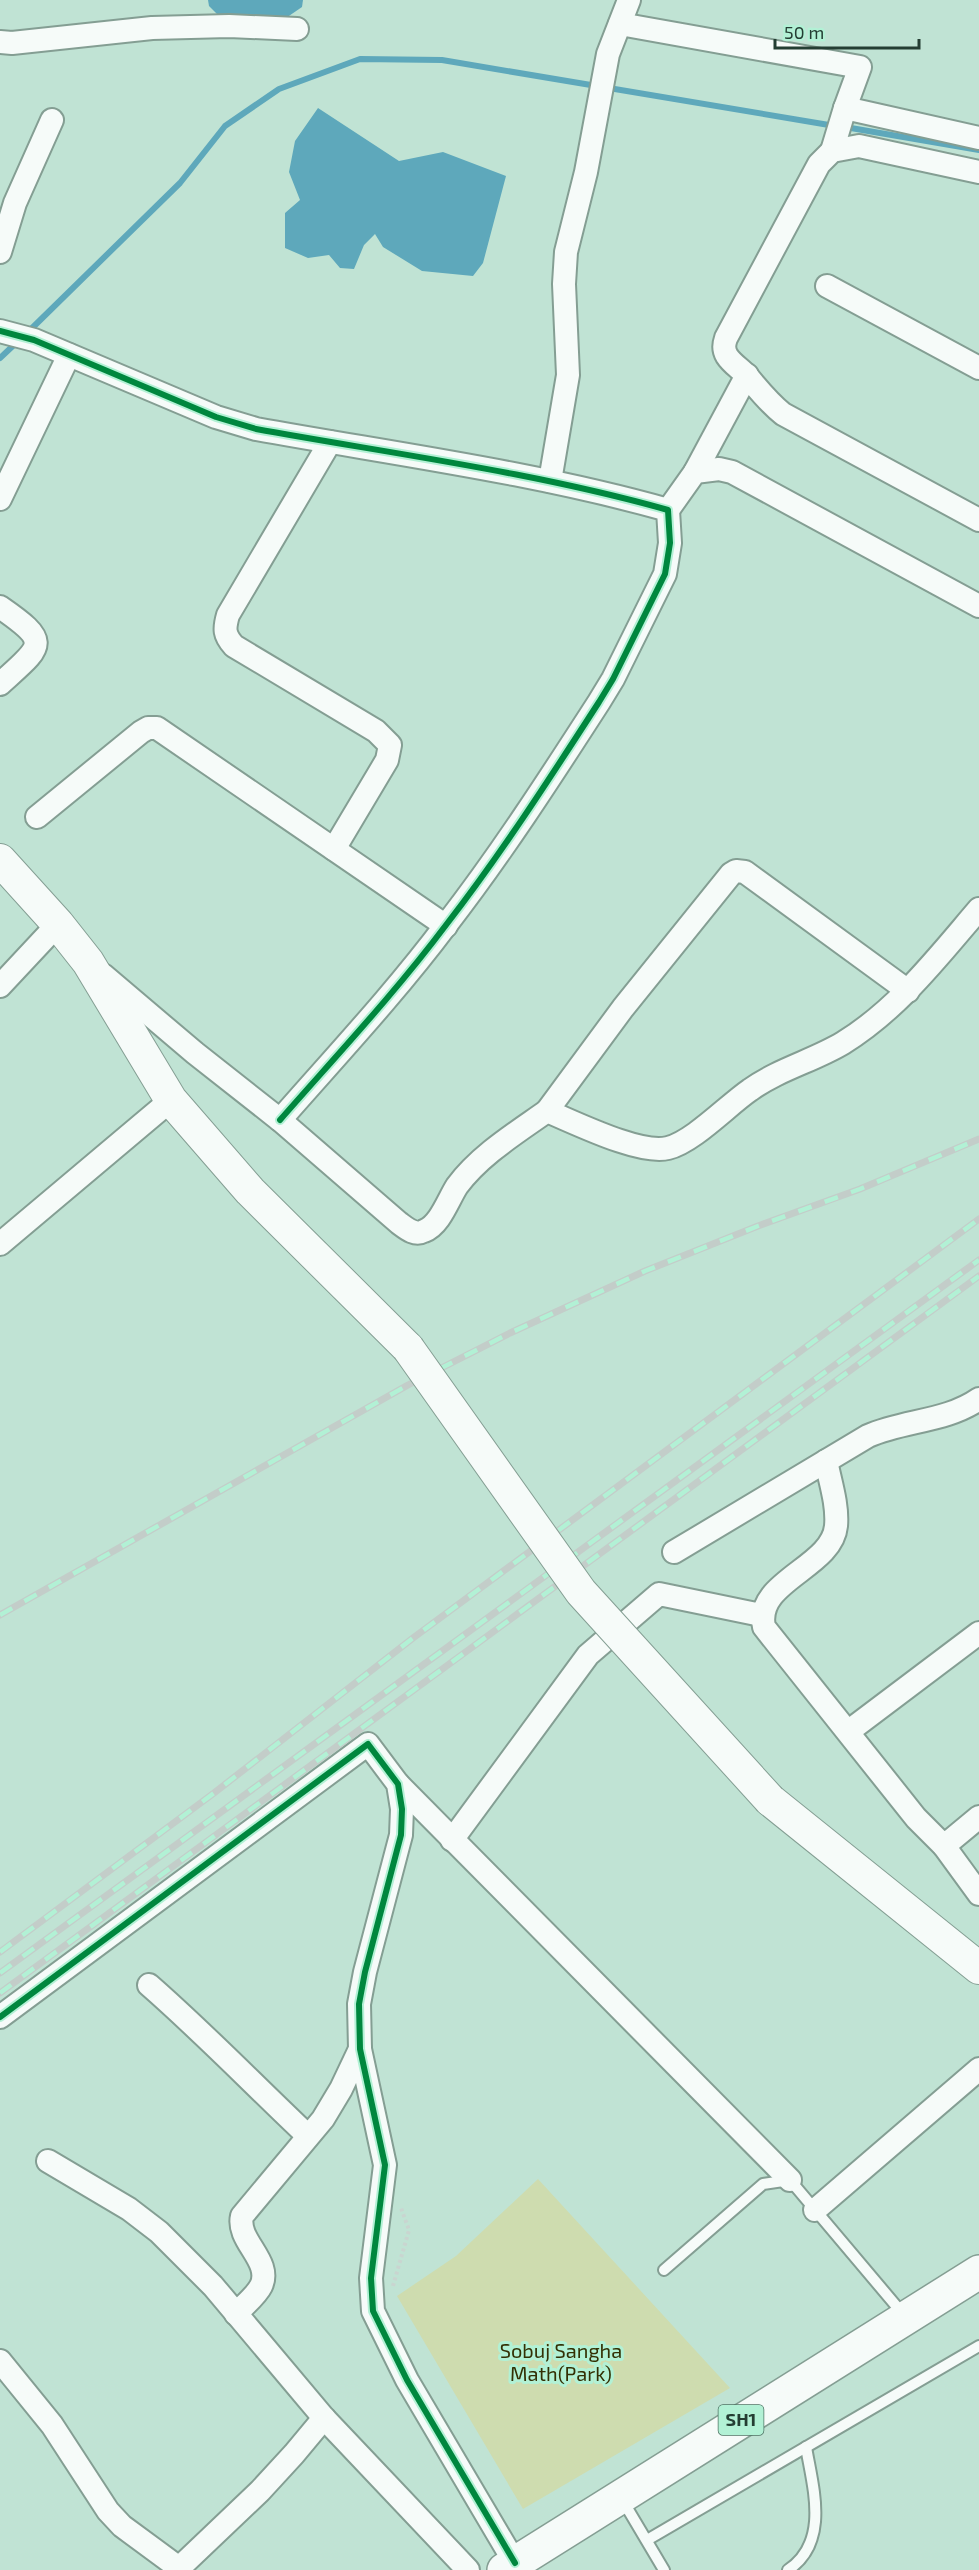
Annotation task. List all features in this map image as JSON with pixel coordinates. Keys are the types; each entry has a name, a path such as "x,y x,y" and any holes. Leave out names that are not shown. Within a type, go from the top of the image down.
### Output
{"main road":[{"path":"0,860 58,924 88,962 171,1100 250,1191 408,1348 581,1592 770,1800 979,1968"},
{"name":"SH1","path":"507,2568 979,2272"}],"street":[{"path":"550,481 568,375 564,285 566,252 586,172 608,54 629,0"},
{"path":"620,24 860,67 832,151 819,164 726,338 724,347 726,354 747,375 762,395 783,414 979,520"},
{"path":"0,42 12,43 152,28 229,26 297,29"},
{"path":"845,108 979,138"},
{"path":"0,252 15,203 52,120"},
{"path":"832,151 859,146 979,172"},
{"path":"827,286 979,368"},
{"path":"3,332 34,340 216,417 256,429 550,481 604,492 668,510"},
{"path":"0,499 69,355"},
{"path":"280,1120 382,1004 446,926 506,842 613,679 664,574 670,543 668,510 695,472 747,375"},
{"path":"330,442 228,615 224,629 227,639 234,646 376,731 390,745 387,760 334,849"},
{"path":"695,472 719,469 732,472 979,606"},
{"path":"0,607 26,625 34,633 37,642 34,650 23,663 0,684"},
{"path":"37,816 141,732 148,728 158,728 446,926"},
{"path":"88,962 195,1053 280,1120 399,1223 412,1232 423,1233 433,1226 458,1185 474,1169 500,1144 547,1112 623,1008 731,874 736,871 745,872 908,991"},
{"path":"547,1112 633,1145 655,1149 669,1148 687,1139 773,1074 842,1044 872,1023 908,991 979,909"},
{"path":"0,986 58,924"},
{"path":"0,1244 171,1100"},
{"path":"674,1552 884,1429 952,1414 979,1400"},
{"path":"826,1461 837,1528 824,1550 767,1600 761,1615 764,1627 916,1818 944,1846 979,1894"},
{"path":"452,1840 588,1655 659,1594 761,1615"},
{"path":"849,1731 979,1634"},
{"path":"0,2017 368,1744 398,1784 452,1840 790,2180"},
{"path":"398,1784 402,1809 401,1835 365,1972 359,2004 360,2049 385,2165 371,2278 373,2311 406,2380 507,2568"},
{"path":"944,1846 979,1817"},
{"path":"149,1984 192,2022 234,2067 308,2136"},
{"path":"236,2314 256,2293 264,2277 262,2267 240,2224 242,2216 333,2104 360,2049"},
{"path":"815,2210 979,2068"},
{"path":"48,2161 144,2220 213,2286 324,2418 468,2570"},
{"path":"0,2361 52,2426 108,2511 122,2526 178,2569 260,2491 324,2418"}],"lane":[{"path":"664,2270 764,2184 790,2180 905,2317"},
{"path":"647,2540 979,2346"},
{"path":"788,2570 800,2562 809,2546 816,2524 816,2501 806,2447"},
{"path":"622,2498 664,2570"}],"green space":[{"name":"Sobuj Sangha Math(Park)","path":"538,2179 730,2388 523,2509 397,2296 456,2256"}],"water":[{"path":"208,0 303,0 302,7 283,20 218,15 209,6"},
{"path":"318,108 399,161 443,152 506,176 483,263 473,276 422,271 383,247 375,234 364,245 354,269 340,268 329,255 308,258 285,248 285,213 300,200 289,172 295,141"}],"waterway":[{"path":"27,333 180,183 225,126 279,89 360,59 442,60 835,126"},
{"path":"845,127 979,150"},
{"path":"0,358 17,342"}],"railway":[{"path":"0,1615 408,1385 510,1333 645,1271 860,1189 979,1139"},
{"path":"0,1952 214,1793 413,1638 979,1219"},
{"path":"0,1973 979,1260"},
{"path":"0,1993 979,1276"}],"cycle path":[{"path":"0,331 34,340 216,417 256,429 515,474 668,510 670,543 665,574 613,679 599,702 506,843 427,950 280,1120"},
{"path":"0,2017 368,1744 398,1784 402,1809 401,1835 365,1972 359,2004 360,2049 385,2165 371,2278 373,2311 407,2380 515,2563"}]}
